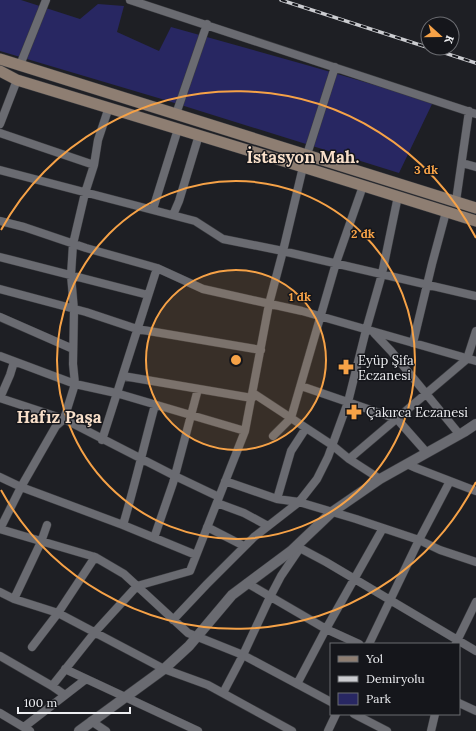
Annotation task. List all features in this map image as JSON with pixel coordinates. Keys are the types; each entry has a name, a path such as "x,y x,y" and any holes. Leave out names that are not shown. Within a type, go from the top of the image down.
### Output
{"main road":[{"path":"0,59 476,208"},
{"path":"0,71 17,80 476,221"}],"street":[{"path":"20,65 46,0"},
{"path":"130,0 472,112 456,201"},
{"path":"176,114 206,24"},
{"path":"52,686 95,632 137,586 190,571 245,431 269,304 303,167 335,67"},
{"path":"0,124 17,80"},
{"path":"109,108 98,140 94,165 85,193 73,244 71,275 74,310 73,364 75,384 64,419 56,426 21,487 0,529 95,557 124,574 188,633 242,655 330,701"},
{"path":"153,210 178,129"},
{"path":"0,133 94,165"},
{"path":"173,215 179,201 199,135"},
{"path":"462,163 476,167"},
{"path":"0,170 195,221 222,239 283,251 476,296"},
{"path":"274,436 291,418 336,263 363,186"},
{"path":"174,620 244,546 299,502 317,479 348,402 370,331 398,196"},
{"path":"413,344 446,212"},
{"path":"0,221 157,268 203,289 320,316 476,361"},
{"path":"0,257 148,295"},
{"path":"102,440 157,268"},
{"path":"0,289 86,312 137,329 261,350"},
{"path":"0,317 73,349"},
{"path":"370,331 391,351 460,435"},
{"path":"349,460 467,359 476,331"},
{"path":"0,356 75,384 116,393 245,431"},
{"path":"14,362 0,398 64,419 268,526"},
{"path":"123,376 198,389 252,396 291,418 332,444 349,460 380,478"},
{"path":"301,386 397,419 427,453"},
{"path":"154,538 175,476 198,389"},
{"path":"123,525 133,493 140,459 155,405"},
{"path":"79,731 164,669 189,646 232,595 298,547 332,512 380,478 475,426"},
{"path":"277,499 291,451 306,428"},
{"path":"407,464 476,491"},
{"path":"0,477 21,487 123,525 196,555"},
{"path":"225,481 277,499 299,502 383,528 476,562"},
{"path":"369,643 419,540 450,481"},
{"path":"14,599 41,542 47,524"},
{"path":"207,527 244,546"},
{"path":"297,684 383,528"},
{"path":"298,547 355,579 457,642 476,602"},
{"path":"223,693 270,597 298,547"},
{"path":"32,647 58,613 95,557"},
{"path":"247,584 326,629 358,643"},
{"path":"0,592 14,599 58,613 164,669 208,685 292,731"},
{"path":"460,643 476,651"},
{"path":"0,656 52,686 65,696"},
{"path":"65,669 198,731"},
{"path":"0,714 27,729 86,679"},
{"path":"460,703 476,711"},
{"path":"328,731 336,715"},
{"path":"356,715 387,731"},
{"path":"431,731 435,715"},
{"path":"91,722 106,731"}],"green space":[{"path":"0,0 21,0 80,19 98,4 124,6 117,32 159,51 171,27 433,102 399,173 165,100 0,51"}],"railway":[{"path":"281,0 476,63"}],"place":[{"name":"Eyüp Şifa Eczanesi","path":"346,367"},
{"name":"Çakırca Eczanesi","path":"354,412"}],"district":[{"name":"İstasyon Mah.","path":"303,157"},
{"name":"Hafız Paşa","path":"59,417"}]}
